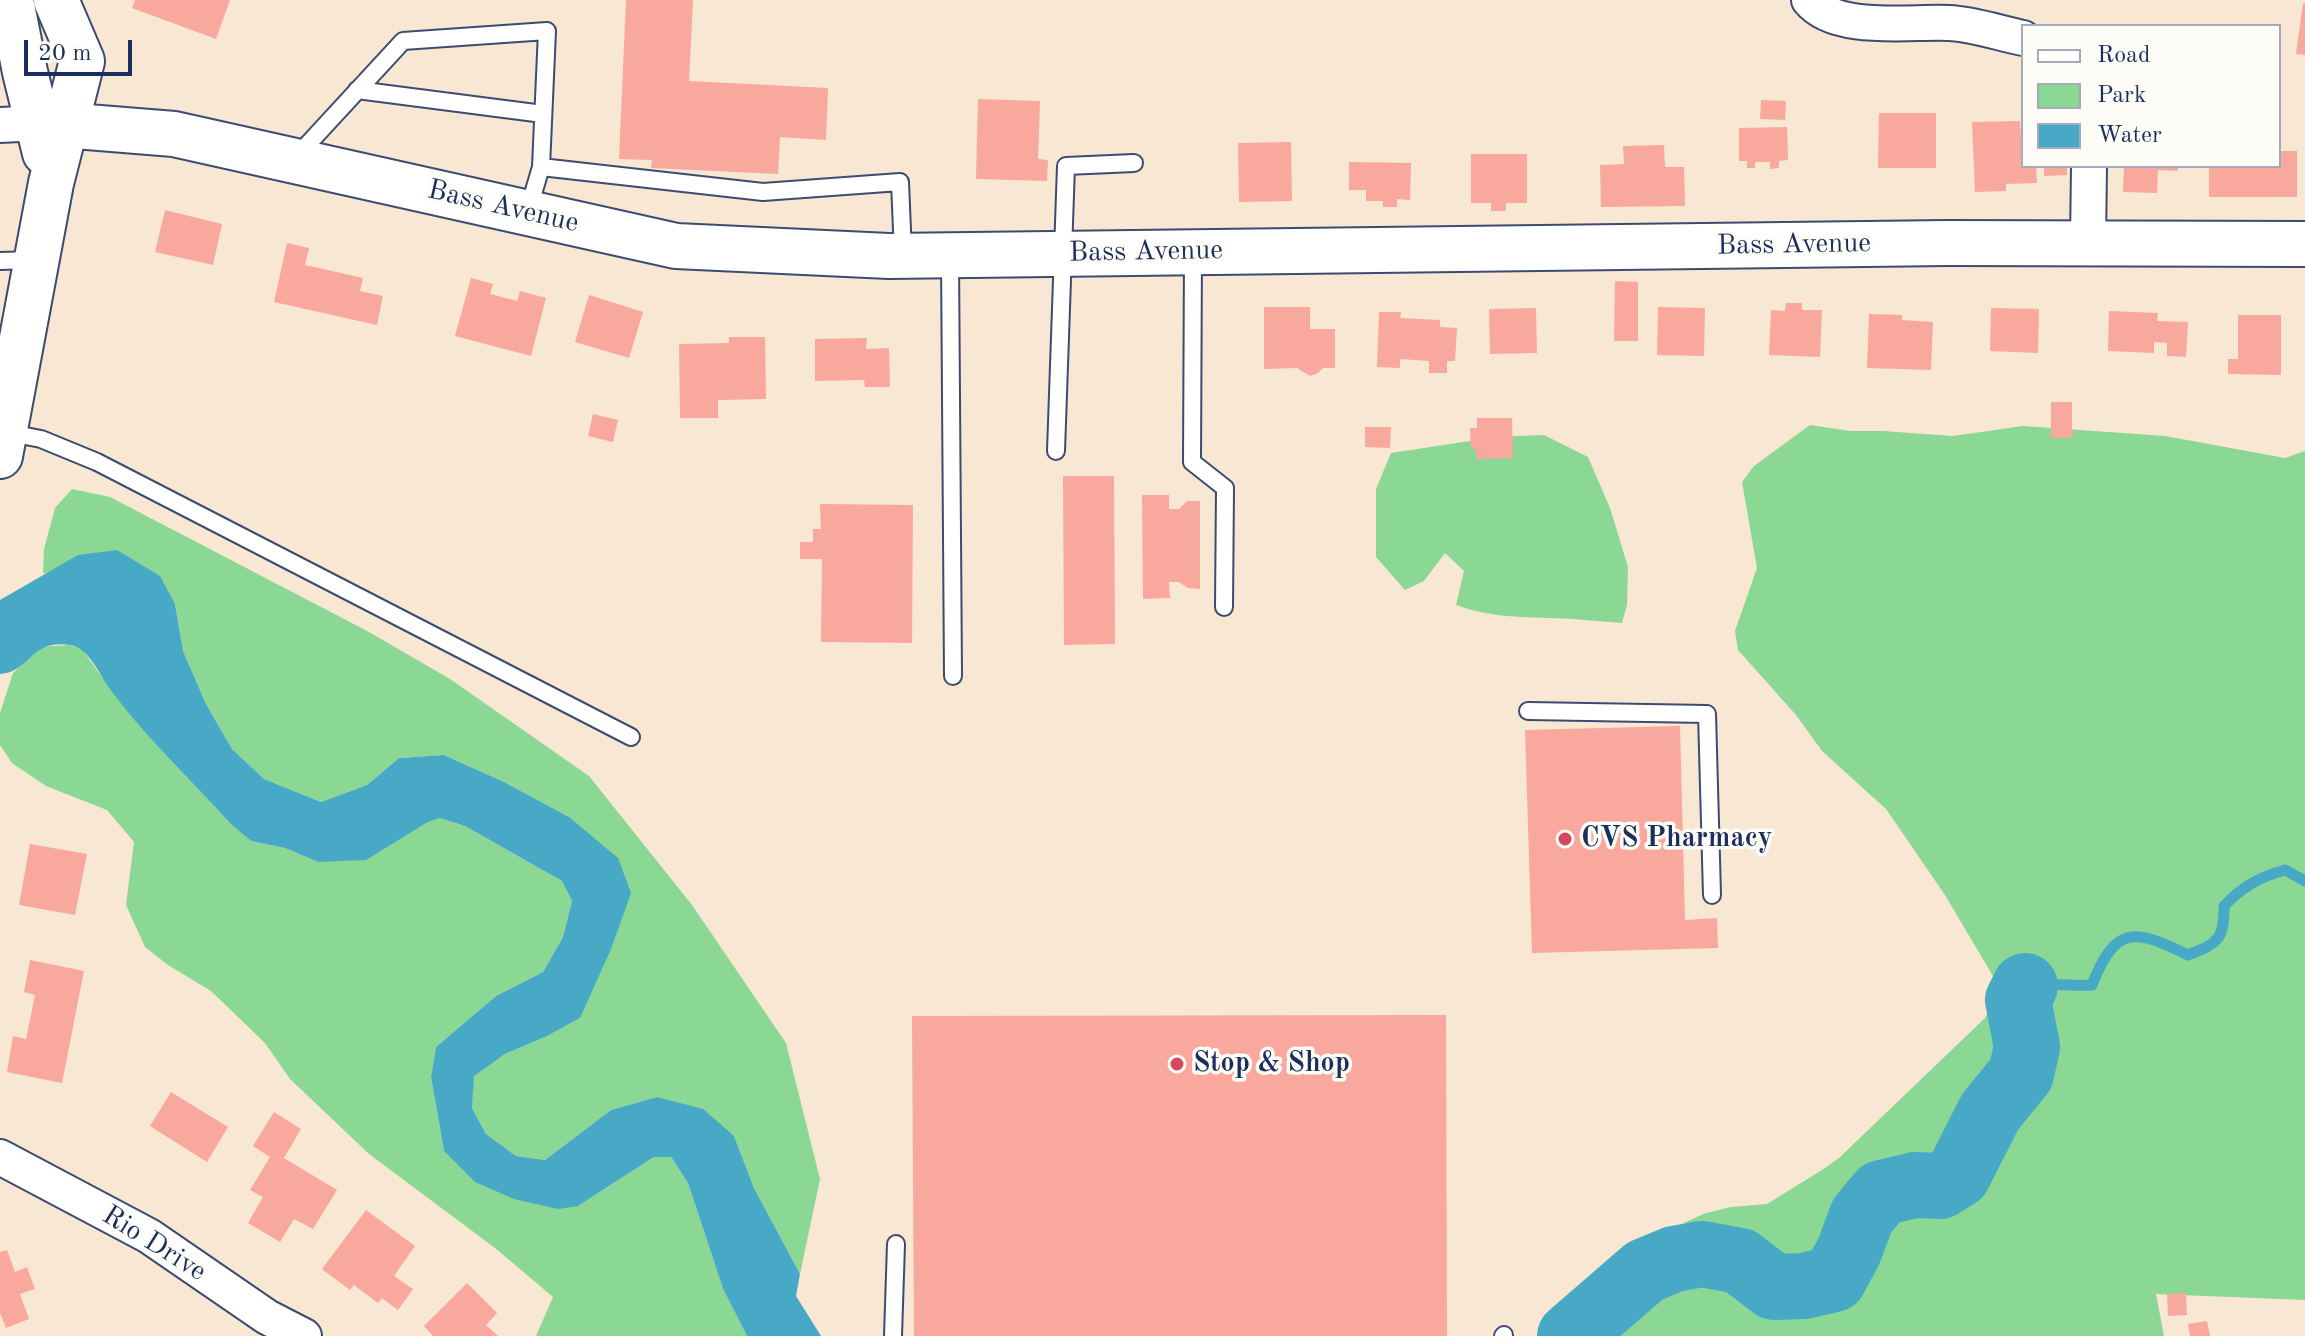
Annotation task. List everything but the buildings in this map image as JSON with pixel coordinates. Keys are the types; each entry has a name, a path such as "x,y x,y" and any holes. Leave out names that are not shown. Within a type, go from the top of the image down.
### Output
{"main road":[{"path":"2,444 18,260 51,183 35,125 11,0"},
{"path":"35,125 82,61 56,0"},
{"name":"Bass Avenue","path":"35,125 174,134 676,246 904,255 2088,243 2305,244"}],"street":[{"path":"1809,0 1816,8 1837,16 1878,24 1951,23 2021,38"},
{"path":"2088,243 2089,168"},
{"name":"Rio Drive","path":"0,1157 149,1236 264,1327 304,1336"}],"lane":[{"path":"292,161 403,41 547,31 541,167 528,213"},
{"path":"357,90 543,114"},
{"path":"1056,451 1066,166 1134,163"},
{"path":"541,167 763,192 900,182 904,255"},
{"path":"1193,252 1192,462 1225,488 1224,607"},
{"path":"950,254 953,676"},
{"path":"2,444 41,439 97,462 631,737"},
{"path":"1528,711 1707,714 1712,895"},
{"path":"893,1336 896,1244"}],"green space":[{"path":"1810,425 1850,431 1953,436 2023,426 2165,436 2285,458 2305,451 2305,1300 2156,1294 2164,1336 1556,1336 1557,1320 1628,1250 1703,1214 1731,1207 1767,1204 1839,1158 1985,1018 2000,988 1945,895 1886,809 1822,751 1796,715 1738,650 1735,631 1757,568 1742,482 1754,466"},
{"path":"1544,435 1588,457 1610,508 1628,567 1627,605 1622,623 1500,615 1456,605 1464,571 1445,553 1424,581 1405,590 1376,557 1376,489 1391,453 1496,437"},
{"path":"72,489 110,497 369,632 450,679 589,776 692,905 786,1043 820,1179 800,1274 754,1188 734,1136 657,1097 611,1110 545,1160 516,1156 486,1134 472,1108 473,1076 505,1054 580,1018 569,817 504,782 444,755 399,758 367,785 321,802 264,779 232,749 206,704 183,651 175,604 43,573 44,549 55,508"},
{"path":"69,645 82,649 117,698 251,841 285,848 318,862 440,818 465,826 562,881 572,901 563,937 543,972 496,996 436,1047 431,1077 444,1151 578,1206 654,1157 671,1157 688,1183 723,1289 747,1336 536,1336 553,1297 495,1248 369,1154 290,1079 265,1043 211,991 145,947 126,905 134,842 107,810 46,786 12,763 0,745 0,713 13,673 40,647"}],"water":[{"path":"117,550 160,576 175,604 183,651 206,704 232,749 264,779 321,802 367,785 399,758 444,755 504,782 569,817 618,858 631,893 611,949 580,1018 505,1054 474,1076 472,1108 486,1134 516,1156 545,1160 611,1110 657,1097 703,1109 734,1136 754,1188 800,1274 796,1296 821,1336 747,1336 723,1289 688,1183 671,1157 654,1157 578,1206 558,1209 514,1199 475,1182 444,1151 431,1077 436,1047 496,996 543,972 563,937 572,901 562,881 465,826 440,818 426,823 366,860 318,862 285,848 251,841 151,739 107,685 92,661 76,647 56,644 46,647 18,668 0,674 0,600 78,555"}],"waterway":[{"path":"2025,986 2092,985 2110,951 2129,937 2154,940 2188,955 2207,947 2218,938 2223,926 2224,906 2237,893 2285,870 2305,881"},
{"path":"1570,1336 1645,1271 1674,1259 1702,1254 1740,1261 1774,1287 1804,1286 1834,1279 1862,1216 1881,1193 1915,1185 1940,1186 1958,1175 1990,1112 2021,1074 2027,1047 2018,1000 2025,986"}],"place":[{"name":"CVS Pharmacy","path":"1565,839"},
{"name":"Stop & Shop","path":"1177,1064"}]}
